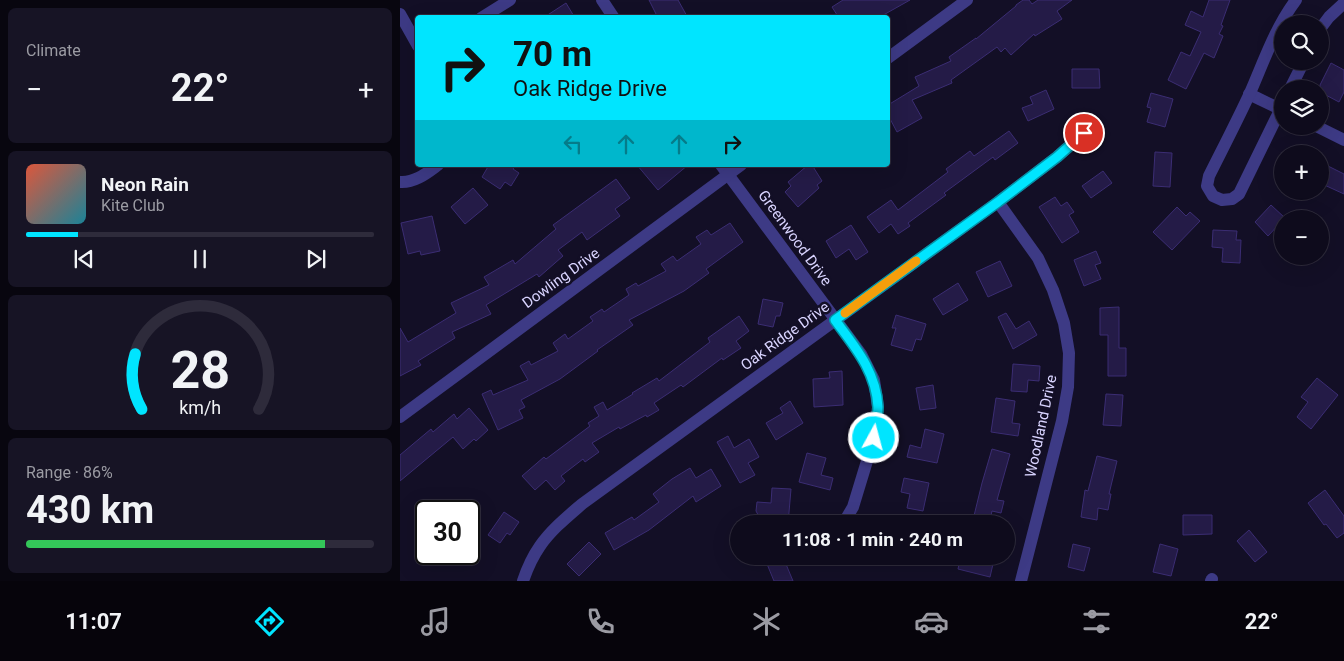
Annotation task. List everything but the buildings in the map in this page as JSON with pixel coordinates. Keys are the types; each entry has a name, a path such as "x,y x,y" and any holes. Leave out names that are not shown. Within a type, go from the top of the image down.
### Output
{"street":[{"path":"486,15 510,0"},
{"path":"602,0 612,15"},
{"path":"890,57 967,0"},
{"path":"1274,124 1239,194 1232,199 1222,200 1213,196 1207,186 1209,176 1276,33 1288,10 1296,0"},
{"path":"1329,16 1344,4"},
{"path":"400,14 415,41"},
{"path":"1249,94 1274,105"},
{"path":"1329,132 1344,140"},
{"name":"Oak Ridge Drive","path":"523,581 540,545 560,523 582,504 998,202 1057,157 1084,133"},
{"path":"400,182 419,179 435,167"},
{"name":"Greenwood Drive","path":"725,170 861,354 874,380 878,407 874,438 853,507 848,515"},
{"name":"Dowling Drive","path":"400,417 725,170"},
{"name":"Woodland Drive","path":"998,202 1038,258 1064,323 1069,353 1068,387 1062,421 1021,581"}],"slow traffic":[{"path":"845,313 916,261"}],"route":[{"path":"874,438 878,407 874,380 861,354 835,320 998,202 1057,157 1084,133"}]}
